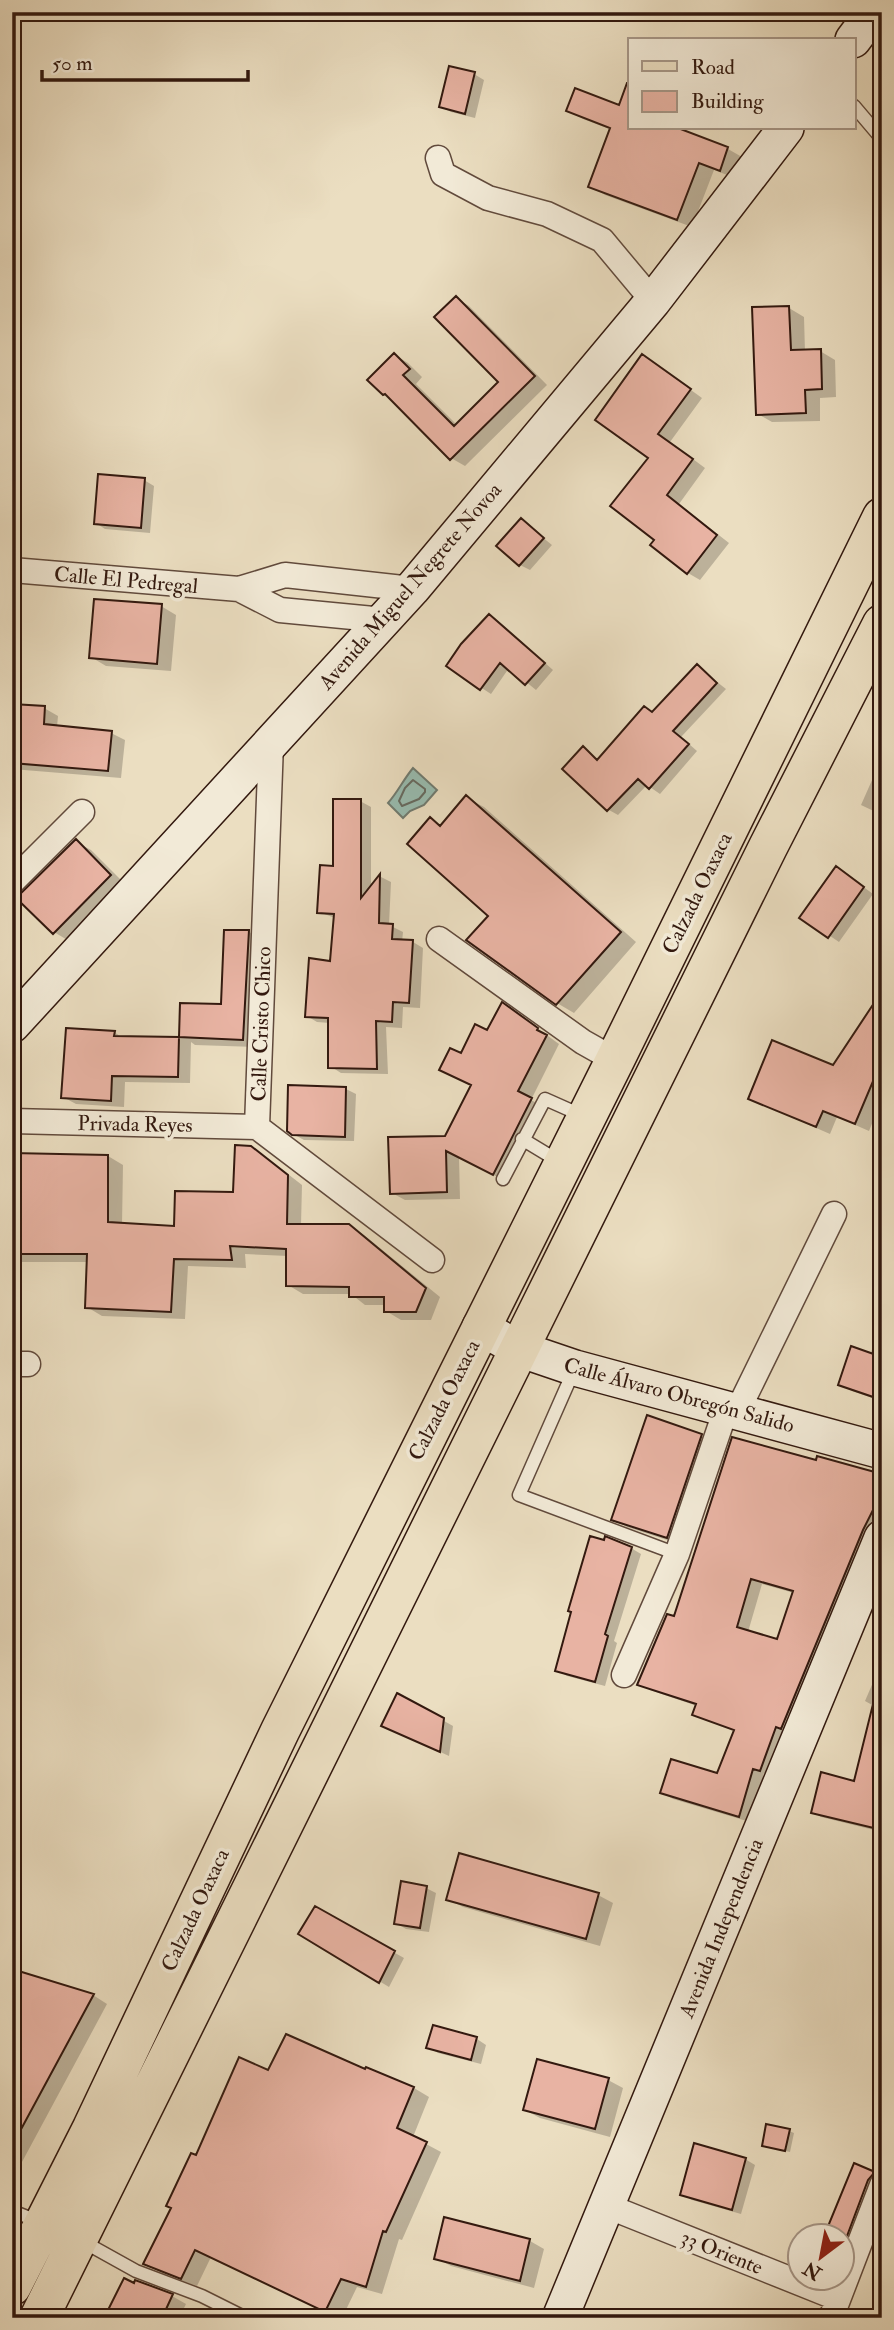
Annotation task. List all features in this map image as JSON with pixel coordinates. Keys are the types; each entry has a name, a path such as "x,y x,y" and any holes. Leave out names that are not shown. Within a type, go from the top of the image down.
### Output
{"main road":[{"name":"Calzada Oaxaca","path":"29,2288 104,2104 280,1731 882,517"},
{"name":"Calzada Oaxaca","path":"52,2227 519,1349 882,624"},
{"path":"634,1021 672,1041"}],"street":[{"path":"854,38 874,12"},
{"name":"Avenida Miguel Negrete Novoa","path":"12,1026 412,589 653,301 784,130"},
{"path":"438,158 443,174 488,198 547,214 602,240 653,301"},
{"name":"Calle El Pedregal","path":"12,570 239,589 285,576 412,589"},
{"name":"Calle El Pedregal","path":"239,589 280,610 384,620"},
{"name":"Calle Cristo Chico","path":"271,743 257,1127 432,1260"},
{"path":"12,882 82,812"},
{"path":"439,939 583,1042 615,1060"},
{"name":"Privada Reyes","path":"12,1121 257,1127"},
{"path":"624,1675 677,1553 732,1410 834,1214"},
{"name":"Calle Álvaro Obregón Salido","path":"480,1327 519,1349 575,1368 882,1451"},
{"name":"Avenida Independencia","path":"560,2318 882,1538"},
{"path":"834,2308 882,2185"},
{"name":"33 Oriente","path":"607,2206 834,2308"}],"lane":[{"path":"856,108 882,139"},
{"path":"503,1179 545,1099 586,1117"},
{"path":"522,1139 563,1164"},
{"path":"575,1368 519,1495 677,1553"},
{"path":"52,2227 136,2271 202,2296 246,2318"}],"water":[{"path":"413,768 437,790 424,805 410,811 403,818 388,803"}],"building":[{"path":"449,66 475,72 465,114 439,107"},
{"path":"628,83 628,130 683,130 728,147 720,171 699,163 677,220 588,187 610,128 566,111 575,88 619,105"},
{"path":"456,296 535,376 450,460 385,394 367,380 394,353 410,369 403,375 454,426 498,382 434,317"},
{"path":"789,306 791,350 821,349 822,389 805,390 806,413 756,415 752,307"},
{"path":"642,354 691,389 658,434 693,459 667,495 717,535 687,574 650,545 654,540 610,506 648,458 595,420"},
{"path":"98,474 145,478 141,528 94,524"},
{"path":"521,518 544,538 519,566 496,546"},
{"path":"94,599 162,604 157,664 89,658"},
{"path":"489,614 545,663 525,685 500,663 480,690 446,666 461,644"},
{"path":"697,664 717,683 673,731 689,744 649,789 638,779 607,811 562,769 583,746 597,760 644,706 652,712"},
{"path":"12,704 45,706 44,724 112,731 108,771 12,763"},
{"path":"466,795 621,932 556,1005 466,940 488,916 407,844 430,817 440,826"},
{"path":"333,799 361,799 361,898 380,874 379,923 393,924 392,939 413,940 409,1003 393,1002 392,1022 376,1021 377,1069 328,1068 328,1018 305,1017 309,958 330,961 334,914 317,913 320,865 333,866"},
{"path":"76,839 111,875 53,934 16,898"},
{"path":"836,866 864,887 828,938 799,918"},
{"path":"224,930 249,930 243,1040 179,1037 180,1003 221,1004"},
{"path":"882,991 882,1060 855,1124 823,1111 816,1127 748,1099 772,1040 833,1065"},
{"path":"502,1002 547,1035 518,1091 532,1098 493,1175 446,1151 447,1192 390,1194 388,1137 445,1136 471,1085 439,1070 450,1048 461,1053 475,1024 487,1030"},
{"path":"66,1028 115,1031 114,1036 179,1037 178,1077 112,1076 111,1101 61,1098"},
{"path":"288,1085 346,1087 345,1137 292,1135 287,1131"},
{"path":"235,1145 251,1146 288,1175 287,1224 349,1224 426,1288 416,1312 384,1312 384,1297 349,1297 349,1287 286,1286 286,1249 230,1246 232,1260 174,1259 171,1312 85,1308 87,1254 12,1254 12,1153 108,1155 108,1222 174,1226 175,1191 233,1192"},
{"path":"851,1346 882,1357 882,1400 838,1385"},
{"path":"647,1415 702,1434 667,1538 611,1520"},
{"path":"732,1437 816,1460 817,1456 882,1474 882,1486 875,1510 863,1530 781,1729 776,1727 760,1771 753,1769 739,1817 660,1793 671,1759 717,1773 734,1730 692,1715 696,1704 637,1685 667,1614 674,1616","holes":["751,1579 793,1591 777,1639 737,1627"]},
{"path":"590,1536 604,1540 605,1536 632,1547 605,1634 608,1636 595,1682 555,1671 571,1612 568,1611"},
{"path":"397,1693 444,1718 440,1752 381,1726"},
{"path":"874,1700 882,1701 882,1830 811,1813 821,1772 854,1781"},
{"path":"459,1853 599,1893 586,1939 446,1900"},
{"path":"401,1881 427,1886 420,1928 394,1924"},
{"path":"315,1906 395,1951 379,1983 298,1934"},
{"path":"12,1969 94,1994 12,2146"},
{"path":"433,2025 477,2037 471,2060 426,2048"},
{"path":"286,2034 365,2069 366,2067 414,2087 397,2128 427,2142 386,2232 383,2231 366,2287 341,2279 325,2312 195,2250 181,2279 143,2264 171,2208 166,2206 191,2153 196,2155 239,2057 268,2070"},
{"path":"537,2059 609,2078 595,2129 523,2110"},
{"path":"766,2124 790,2129 785,2151 762,2146"},
{"path":"694,2143 746,2158 732,2210 680,2195"},
{"path":"854,2163 875,2172 868,2180 852,2222 830,2222"},
{"path":"444,2217 530,2239 520,2281 434,2259"},
{"path":"124,2278 173,2294 162,2318 104,2318"}]}
